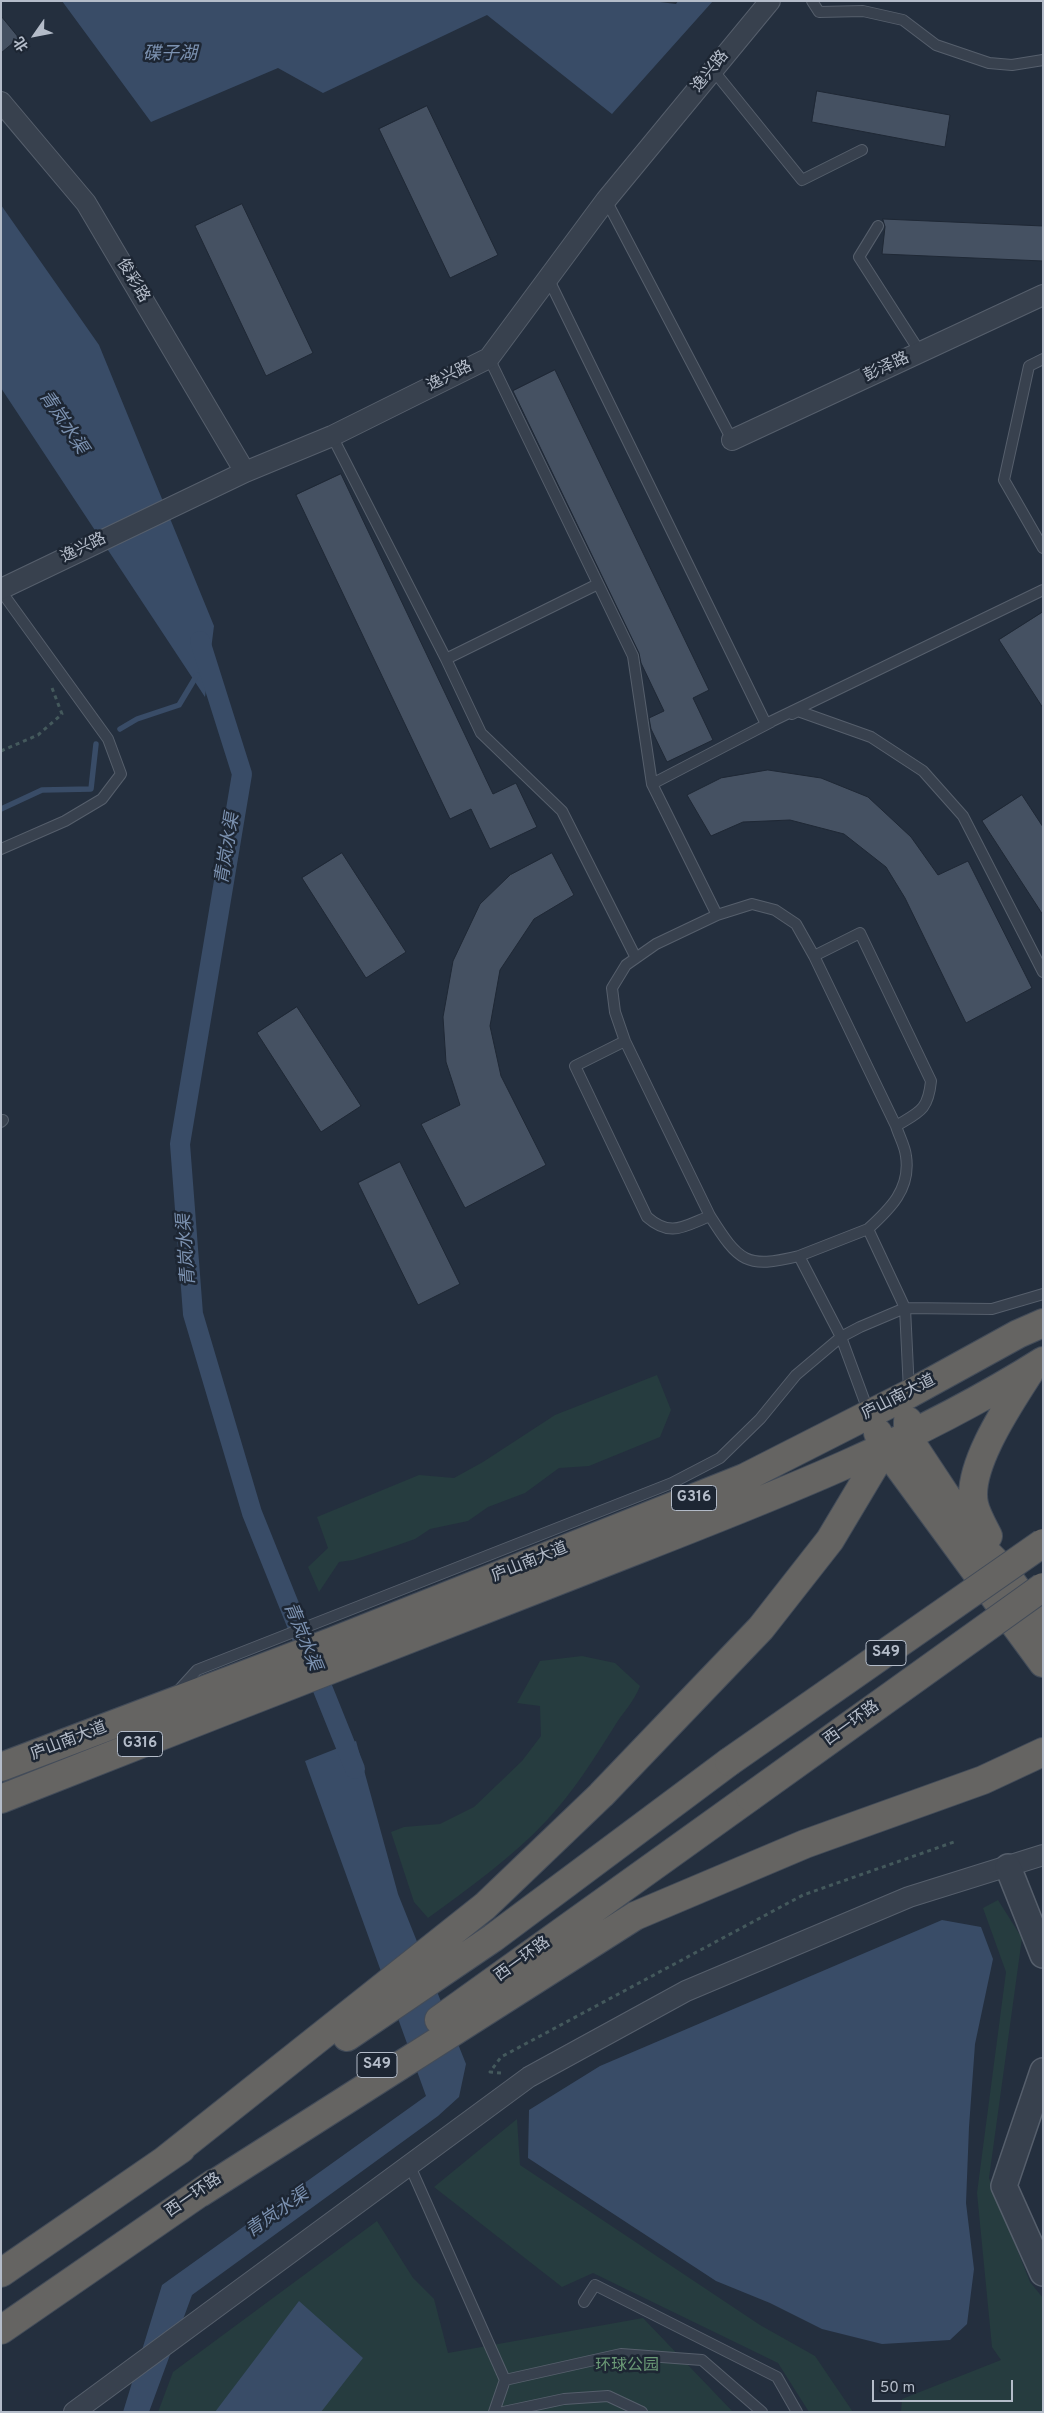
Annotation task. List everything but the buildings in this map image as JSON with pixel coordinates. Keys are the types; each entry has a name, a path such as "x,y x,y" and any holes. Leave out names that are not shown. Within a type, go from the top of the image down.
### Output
{"highway":[{"name":"庐山南大道","path":"1,1767 270,1667 744,1478 909,1394 1018,1334 1043,1323"},
{"name":"庐山南大道","path":"1,1799 270,1667 355,1660 746,1507 896,1443 965,1409 1038,1365"},
{"path":"1001,1567 974,1503 976,1474 992,1433 1038,1365"},
{"path":"164,2160 485,1906 602,1795 761,1628 830,1540 896,1443 909,1394"},
{"path":"869,1413 896,1443 978,1544 1001,1567 1043,1626"},
{"path":"896,1443 1043,1663"},
{"name":"S49","path":"7,2269 164,2160 493,1938 729,1762 1043,1543"},
{"name":"西一环路","path":"1,2330 200,2193 1043,1587"},
{"path":"200,2193 635,1916 805,1844 983,1780 1043,1752"},
{"path":"1,2338 44,2299"}],"street":[{"name":"逸兴路","path":"1,590 245,472 332,436 489,358 606,200 770,1"},
{"name":"俊彩路","path":"1,102 86,203 245,472"},
{"name":"彭泽路","path":"732,440 1043,295"},
{"path":"74,2412 412,2170 529,2077 686,1990 909,1897 1043,1855"},
{"path":"1008,1866 1043,1955"},
{"path":"1043,2071 1004,2186 1043,2274"}],"lane":[{"path":"812,1 819,12 863,11 903,20 936,45 989,63 1012,65 1043,60"},
{"path":"713,70 802,180 862,150"},
{"path":"606,200 732,440"},
{"path":"878,226 859,257 920,352"},
{"path":"548,278 766,724"},
{"path":"489,358 634,656 652,784 717,915"},
{"path":"1043,359 1029,366 1004,480 1043,548"},
{"path":"332,436 446,659 481,733 562,811 636,958"},
{"path":"446,659 598,584"},
{"path":"1,590 107,737 121,774 102,799 65,821 1,849"},
{"path":"652,784 766,724 1043,590"},
{"path":"766,724 798,711 871,737 923,770 963,816 1043,972"},
{"path":"752,904 775,910 796,924 814,956 896,1126 906,1156 905,1181 893,1206 868,1229 799,1256 769,1263 746,1260 726,1241 710,1216 625,1041 614,1012 612,988 626,965 656,944 717,915 752,904"},
{"path":"814,956 860,933 931,1081 929,1098 921,1110 896,1126"},
{"path":"625,1041 575,1066 647,1217 658,1227 674,1231 710,1216"},
{"path":"868,1229 905,1308 909,1394"},
{"path":"799,1256 841,1337 869,1413"},
{"path":"270,1667 337,1616 672,1483 720,1458 760,1419 796,1375 841,1337 860,1326 905,1308 992,1309 1043,1294"},
{"path":"412,2170 505,2380 494,2412"},
{"path":"584,2302 595,2285 777,2377 797,2412"},
{"path":"505,2380 621,2354 702,2360 762,2412"},
{"path":"503,2412 564,2400 608,2396 642,2412"}],"path":[{"path":"1,751 38,735 62,714 49,680"},
{"path":"529,2077 490,2072 501,2057 803,1895 954,1842"}],"green space":[{"path":"657,1375 671,1410 660,1437 589,1466 559,1468 525,1493 488,1507 468,1521 430,1529 415,1539 353,1560 339,1562 319,1592 308,1567 328,1548 317,1517 419,1475 454,1478 483,1462 555,1415"},
{"path":"582,1656 615,1663 640,1686 635,1697 583,1775 548,1819 520,1846 475,1884 428,1918 414,1902 391,1832 404,1827 440,1824 474,1807 522,1761 541,1736 540,1706 517,1703 540,1661"},
{"path":"998,1900 1022,1938 989,2178 1030,2282 1043,2298 1043,2412 901,2412 902,2399 1001,2360 992,2347 977,2193 1006,1972 983,1908"},
{"path":"517,2119 520,2165 760,2325 815,2356 853,2412 809,2412 778,2363 593,2273 562,2287 434,2187"},
{"name":"环球公园","path":"377,2221 413,2278 434,2299 448,2353 643,2318 733,2412 158,2412 173,2372"}],"water":[{"name":"碟子湖","path":"62,1 652,1 676,4 678,1 713,1 612,114 487,15 323,93 278,68 151,122"},
{"path":"1,205 99,345 214,626 205,697 1,388"},
{"path":"356,1741 398,1894 466,2064 459,2097 438,2116 192,2295 149,2412 123,2412 162,2285 426,2096 305,1761"},
{"path":"942,1920 981,1927 993,1959 975,2044 969,2127 966,2203 974,2269 967,2324 950,2340 882,2344 822,2329 770,2303 716,2281 528,2158 529,2110 600,2066"},
{"path":"299,2301 363,2358 321,2412 215,2412"}],"waterway":[{"name":"青岚水渠","path":"200,641 242,774 180,1144 193,1314 252,1513 355,1769"},
{"path":"120,729 137,719 179,705 197,675"},
{"path":"1,809 42,790 91,789 96,744"}]}
